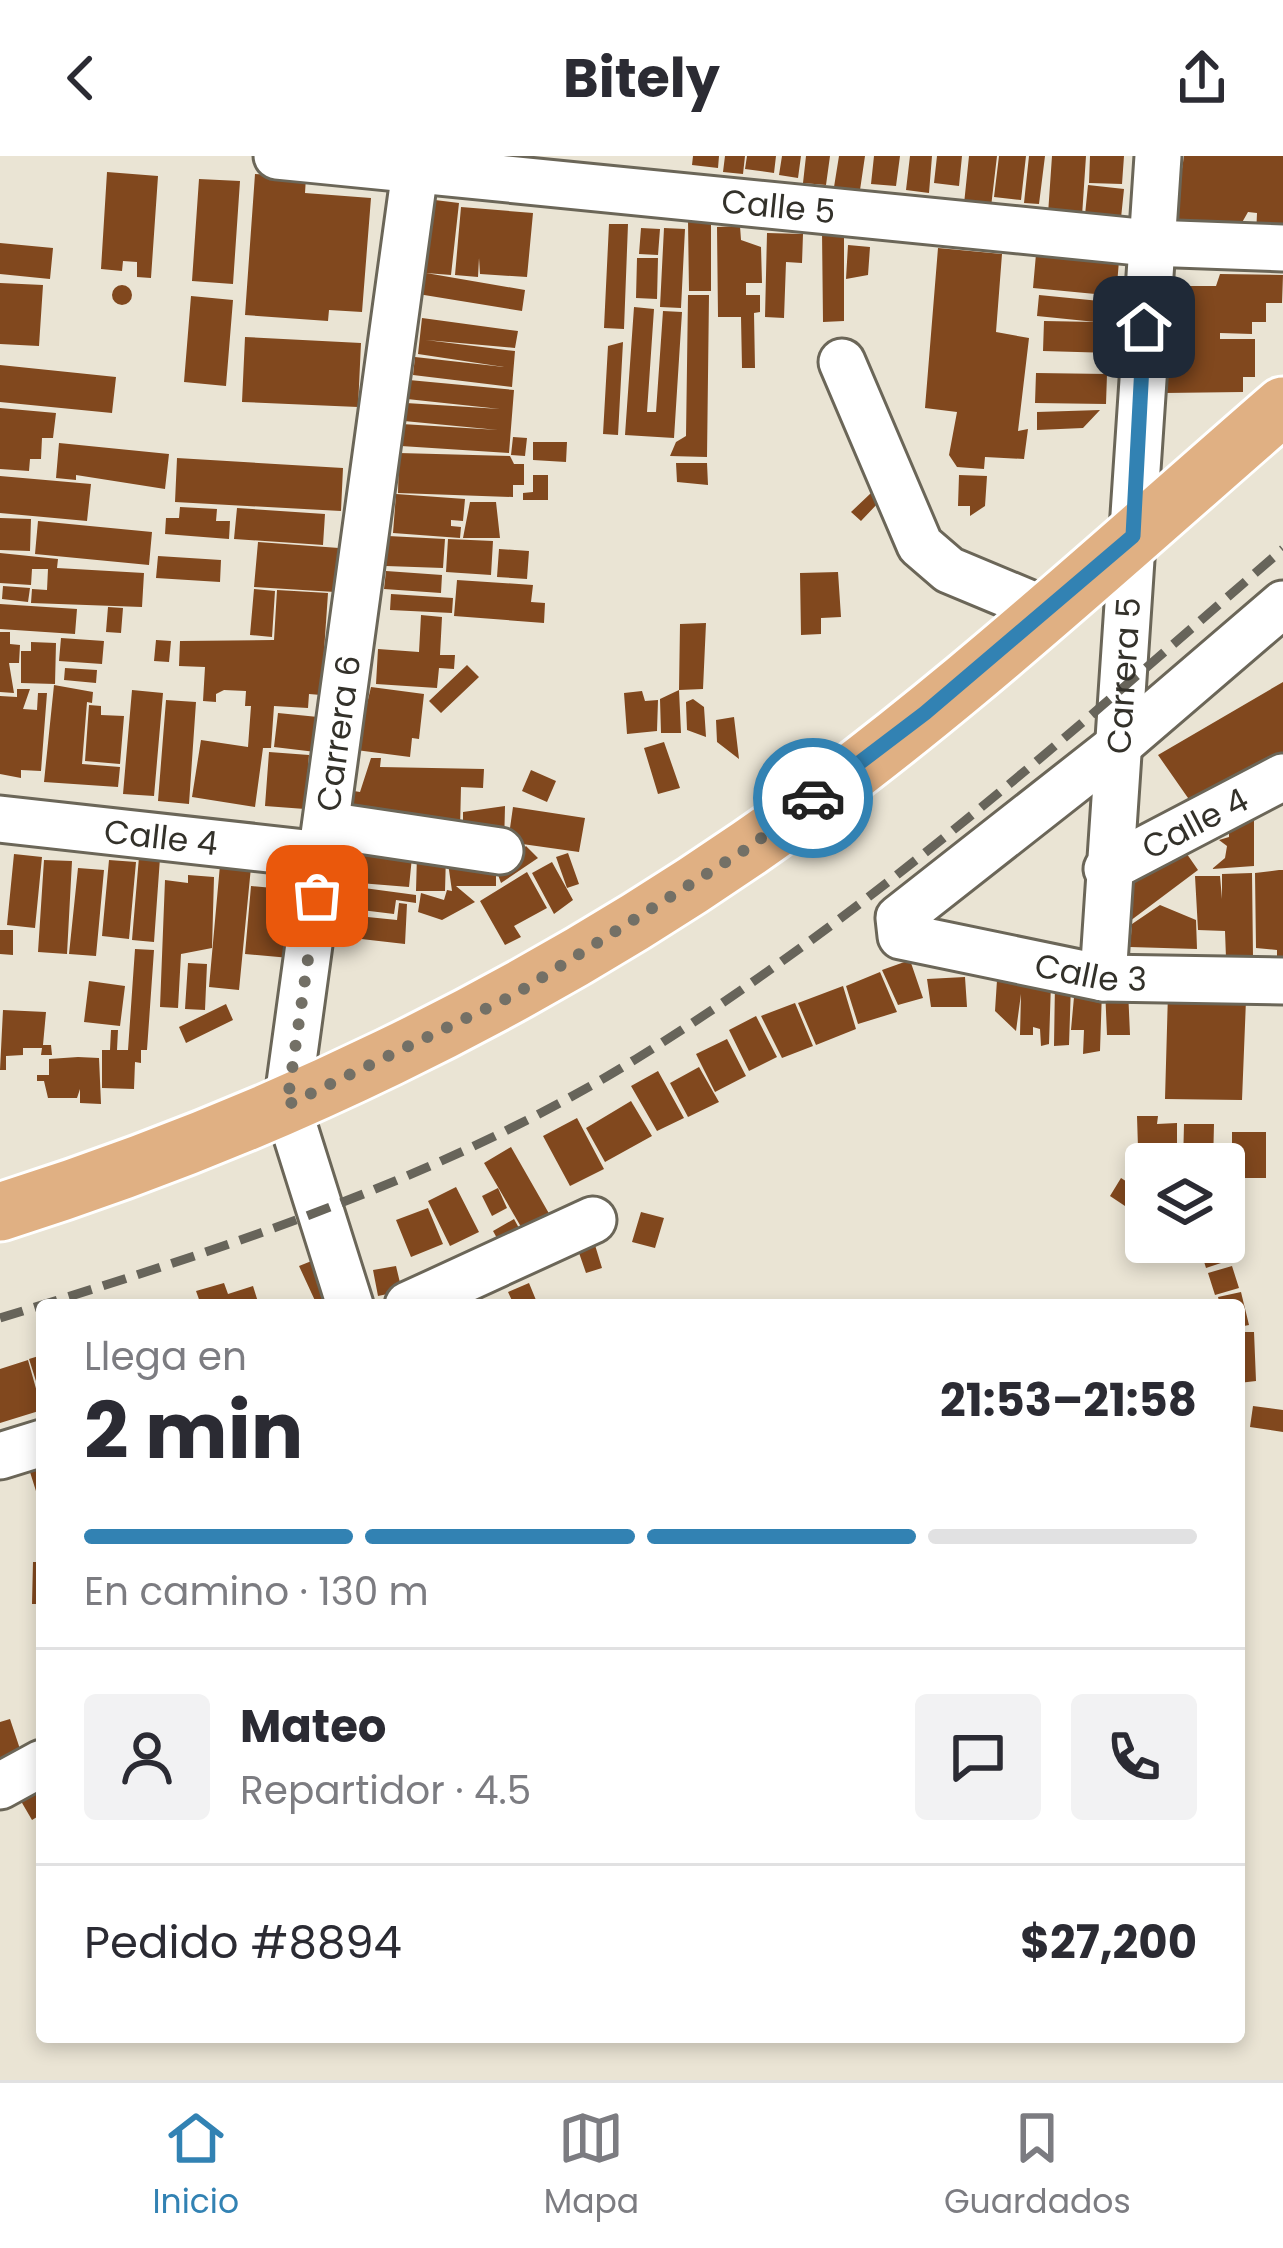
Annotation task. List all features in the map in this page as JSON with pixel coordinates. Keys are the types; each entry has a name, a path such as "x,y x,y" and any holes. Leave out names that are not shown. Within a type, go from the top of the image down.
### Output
{"main road":[{"path":"0,1212 287,1105 514,995 751,846 925,713 1283,406"}],"street":[{"name":"Calle 5","path":"277,156 416,162 1148,243 1283,248"},
{"name":"Carrera 5","path":"1102,978 1148,243 1158,156"},
{"name":"Carrera 6","path":"348,1299 287,1105 416,162"},
{"path":"842,362 920,545 949,570 1046,610"},
{"path":"1114,749 1283,604"},
{"name":"Calle 3","path":"1114,749 899,917 901,936 1102,978 1283,982"},
{"name":"Calle 4","path":"1107,869 1283,777"},
{"name":"Calle 4","path":"0,819 500,850"},
{"path":"421,1299 593,1220"},
{"path":"0,1456 36,1445"},
{"path":"0,1786 36,1766"}],"building":[{"path":"693,156 719,156 718,168 692,165"},
{"path":"725,156 745,156 743,174 723,172"},
{"path":"747,156 776,156 774,173 745,169"},
{"path":"782,156 801,156 798,178 779,175"},
{"path":"806,156 830,156 826,185 803,183"},
{"path":"839,156 865,156 860,190 834,187"},
{"path":"874,156 900,156 896,186 871,184"},
{"path":"910,156 932,156 929,193 906,190"},
{"path":"937,156 962,156 959,186 934,183"},
{"path":"969,156 997,156 991,207 964,204"},
{"path":"999,156 1026,156 1021,200 994,197"},
{"path":"1029,156 1045,156 1039,204 1024,203"},
{"path":"1052,156 1086,156 1082,216 1048,214"},
{"path":"1090,156 1124,156 1122,184 1089,183"},
{"path":"1184,156 1283,156 1283,238 1256,236 1257,213 1248,212 1240,226 1174,220"},
{"path":"107,172 158,176 151,278 137,277 137,262 123,261 122,271 101,269"},
{"path":"255,174 306,177 305,193 371,198 362,312 329,310 328,321 245,315"},
{"path":"199,179 240,181 233,284 192,281"},
{"path":"1088,185 1124,189 1121,218 1085,215"},
{"path":"427,199 459,203 451,275 426,273 525,290 522,311 418,294"},
{"path":"461,207 533,213 527,277 480,274 479,258 478,277 455,275"},
{"path":"688,220 711,220 711,291 689,291"},
{"path":"609,224 628,224 624,329 604,328"},
{"path":"740,226 741,240 761,247 762,283 746,283 746,295 760,295 760,312 754,313 755,368 742,368 741,317 718,317 717,227"},
{"path":"641,228 660,229 658,255 639,254"},
{"path":"664,228 685,229 681,308 660,307"},
{"path":"822,231 844,232 844,321 823,322"},
{"path":"767,233 803,234 802,263 786,262 784,318 765,317"},
{"path":"0,243 53,248 50,279 0,274"},
{"path":"848,245 870,247 868,275 846,279"},
{"path":"938,248 1002,254 996,332 1029,338 1018,431 1028,429 1024,459 985,457 984,469 957,467 949,455 957,412 925,408"},
{"path":"1036,254 1119,261 1116,296 1033,288"},
{"path":"637,258 658,258 657,299 636,298"},
{"path":"1220,274 1283,275 1282,303 1266,303 1266,322 1252,322 1252,334 1220,333 1220,339 1255,339 1255,377 1243,377 1243,392 1164,393 1163,313 1187,313 1187,286 1216,286"},
{"path":"0,283 43,285 39,346 0,344"},
{"path":"122,285 132,295 122,305 112,295"},
{"path":"688,295 709,295 707,457 670,456 676,442 686,436"},
{"path":"1039,295 1110,302 1112,353 1043,351 1044,321 1096,322 1037,316"},
{"path":"191,296 233,300 226,386 184,382"},
{"path":"634,307 654,309 647,412 656,412 663,311 682,312 674,438 625,435"},
{"path":"422,318 518,331 515,348 426,340 515,351 512,387 413,375 415,357 504,367 418,354"},
{"path":"245,337 361,343 358,407 242,402"},
{"path":"623,342 618,435 603,434 608,346"},
{"path":"0,365 116,377 112,413 0,402"},
{"path":"1036,373 1107,374 1106,404 1035,403"},
{"path":"409,380 514,390 509,453 401,446 402,424 498,430 404,421 406,403 500,409 407,399"},
{"path":"0,408 56,413 53,438 42,438 41,459 30,459 29,471 0,469"},
{"path":"1100,410 1083,428 1037,430 1037,412"},
{"path":"513,437 527,438 525,456 511,455"},
{"path":"533,442 567,442 566,462 533,460"},
{"path":"59,443 169,454 165,489 76,475 76,480 56,478"},
{"path":"399,453 510,456 514,464 524,464 524,485 513,485 513,497 398,493"},
{"path":"177,458 343,468 341,511 175,502"},
{"path":"676,463 707,463 708,485 677,482"},
{"path":"533,475 548,475 548,500 523,500 523,493 533,492"},
{"path":"959,475 987,476 985,506 970,516 970,506 958,506"},
{"path":"0,476 91,484 87,521 0,513"},
{"path":"871,493 880,501 861,521 851,512"},
{"path":"396,494 465,499 463,521 451,520 451,526 461,527 460,538 393,533"},
{"path":"470,502 496,502 500,538 463,538"},
{"path":"180,507 217,509 216,521 230,521 229,539 165,534 166,518 179,518"},
{"path":"237,508 325,514 323,545 234,539"},
{"path":"0,518 31,519 30,551 0,550"},
{"path":"38,521 152,532 149,565 35,554"},
{"path":"388,536 445,539 443,568 386,566"},
{"path":"448,539 493,541 491,575 446,572"},
{"path":"258,542 339,548 335,592 254,587"},
{"path":"499,549 529,551 527,579 497,577"},
{"path":"0,553 58,559 57,568 144,573 142,607 31,603 32,589 47,590 48,569 32,569 31,585 0,583"},
{"path":"158,556 221,560 220,582 156,578"},
{"path":"386,571 442,575 441,593 384,589"},
{"path":"838,572 841,617 821,618 821,634 801,635 800,573"},
{"path":"457,580 533,585 531,602 545,603 544,623 454,616"},
{"path":"3,586 30,588 28,602 2,599"},
{"path":"254,589 275,591 272,637 250,635"},
{"path":"277,590 328,593 321,695 309,694 308,708 274,706 271,748 263,748 255,807 192,797 201,740 248,747 251,706 245,706 246,691 224,690 216,694 216,702 203,701 205,667 179,666 180,641 274,640"},
{"path":"391,594 453,598 452,613 390,610"},
{"path":"0,604 77,609 75,634 0,629"},
{"path":"108,607 123,608 121,633 106,632"},
{"path":"421,615 442,617 440,655 455,655 454,669 439,668 437,688 376,684 378,649 419,652"},
{"path":"706,623 703,689 679,690 680,624"},
{"path":"0,632 10,632 10,644 20,645 19,663 9,663 14,693 0,692"},
{"path":"61,638 104,641 102,664 59,661"},
{"path":"156,640 171,641 169,662 154,661"},
{"path":"31,642 56,643 55,684 21,683 21,651 31,651"},
{"path":"467,665 479,677 441,713 429,701"},
{"path":"65,668 97,670 96,683 64,680"},
{"path":"1283,682 1283,762 1195,808 1158,755"},
{"path":"54,685 93,692 92,703 87,702 82,764 120,767 118,787 44,782"},
{"path":"371,687 424,694 419,739 412,738 410,757 356,750"},
{"path":"17,689 30,689 23,709 37,710 38,693 47,693 41,771 21,770 21,778 0,774 0,696 17,697"},
{"path":"132,690 163,693 154,796 123,794"},
{"path":"679,690 681,733 661,733 660,699"},
{"path":"642,691 645,701 658,700 657,731 627,734 624,693"},
{"path":"693,699 704,707 706,737 687,730 686,702"},
{"path":"166,700 196,702 189,804 158,801"},
{"path":"89,705 101,706 101,715 124,716 120,764 85,761"},
{"path":"278,713 328,718 324,753 274,747"},
{"path":"734,717 739,759 717,742 716,720"},
{"path":"664,742 680,788 658,794 644,748"},
{"path":"269,752 309,755 305,809 265,806"},
{"path":"371,758 381,758 380,767 484,769 483,788 461,787 460,829 485,829 463,825 463,812 505,806 504,847 353,821 354,791 360,792"},
{"path":"531,770 556,781 547,802 522,791"},
{"path":"513,807 585,818 579,852 508,842"},
{"path":"1254,818 1254,866 1212,869 1225,858 1227,846 1219,840 1229,837 1229,821"},
{"path":"344,841 413,847 409,887 347,882 340,877"},
{"path":"1180,844 1198,870 1130,921 1106,892"},
{"path":"526,846 538,858 501,883 497,872"},
{"path":"568,853 579,884 567,888 556,857"},
{"path":"14,854 42,857 35,928 7,925"},
{"path":"417,854 446,855 445,891 416,891"},
{"path":"447,856 496,862 496,886 456,886 475,902 442,920 418,912 421,893 444,900 447,890 452,891"},
{"path":"139,857 160,858 154,942 132,940"},
{"path":"44,860 72,861 67,954 38,952"},
{"path":"109,860 136,862 129,939 102,936"},
{"path":"552,862 573,900 554,914 532,873"},
{"path":"220,865 251,867 239,990 209,987"},
{"path":"78,868 104,870 96,956 69,954"},
{"path":"1283,870 1283,963 1277,963 1277,950 1256,948 1255,873"},
{"path":"527,872 547,908 514,926 521,937 505,945 480,901"},
{"path":"1252,873 1253,957 1226,958 1225,931 1198,930 1195,876 1220,876 1222,899 1222,874"},
{"path":"188,875 214,877 212,948 181,954 178,1008 160,1007 165,880 188,883"},
{"path":"251,886 295,890 290,958 245,954"},
{"path":"349,886 416,895 416,903 396,900 394,914 345,908"},
{"path":"399,903 407,904 405,944 335,936 338,914 397,920"},
{"path":"1160,905 1196,920 1197,949 1130,947 1132,924"},
{"path":"0,930 13,930 13,955 0,954"},
{"path":"135,949 154,950 147,1050 141,1050 141,1063 135,1062 134,1089 102,1088 102,1050 110,1050 111,1030 118,1030 117,1050 128,1050"},
{"path":"910,960 923,998 898,1005 882,970"},
{"path":"188,963 207,964 205,1010 185,1009"},
{"path":"880,972 897,1012 858,1024 846,986"},
{"path":"965,977 967,1007 931,1007 927,979"},
{"path":"997,980 1051,983 1049,1044 1041,1046 1040,1029 1033,1027 1033,1035 1020,1035 1021,994 1016,1031 995,1011"},
{"path":"89,981 125,986 120,1026 84,1022"},
{"path":"1055,983 1071,985 1069,1045 1054,1046"},
{"path":"843,986 856,1029 816,1045 798,1003"},
{"path":"1075,986 1102,990 1100,1051 1083,1054 1084,1030 1071,1030"},
{"path":"1105,988 1128,989 1130,1035 1107,1035"},
{"path":"1168,993 1246,1000 1242,1100 1165,1099"},
{"path":"795,1003 813,1046 782,1058 761,1016"},
{"path":"226,1004 233,1020 186,1043 179,1027"},
{"path":"3,1010 46,1012 43,1045 51,1045 52,1055 41,1055 42,1048 23,1048 23,1055 6,1056 6,1070 0,1070"},
{"path":"756,1016 777,1057 749,1071 729,1030"},
{"path":"727,1039 746,1076 715,1092 696,1054"},
{"path":"99,1058 101,1104 80,1103 80,1089 77,1098 48,1098 44,1081 37,1081 37,1075 49,1075 49,1059"},
{"path":"699,1067 719,1102 688,1117 670,1083"},
{"path":"658,1071 684,1118 657,1131 631,1086"},
{"path":"631,1101 652,1136 605,1162 586,1128"},
{"path":"1137,1116 1158,1116 1157,1124 1177,1123 1177,1143 1138,1143"},
{"path":"577,1118 604,1169 570,1186 543,1136"},
{"path":"1184,1124 1214,1124 1214,1143 1184,1143"},
{"path":"1232,1132 1266,1132 1266,1178 1245,1178 1245,1143 1232,1143"},
{"path":"511,1147 551,1217 524,1232 484,1163"},
{"path":"1121,1178 1125,1181 1125,1206 1110,1196"},
{"path":"456,1187 479,1232 450,1246 428,1201"},
{"path":"498,1188 507,1208 492,1216 482,1196"},
{"path":"428,1208 443,1244 411,1257 396,1220"},
{"path":"641,1212 664,1218 655,1248 632,1242"},
{"path":"514,1219 529,1246 508,1258 493,1231"},
{"path":"595,1245 602,1268 586,1273 578,1250"},
{"path":"324,1256 335,1299 314,1299 299,1266"},
{"path":"396,1266 402,1291 378,1296 373,1270"},
{"path":"1232,1266 1239,1288 1215,1295 1208,1273"},
{"path":"224,1283 228,1294 253,1286 257,1299 199,1299 196,1291"},
{"path":"529,1283 536,1299 511,1299 508,1292"},
{"path":"1241,1292 1243,1299 1218,1299"},
{"path":"1245,1332 1254,1332 1256,1381 1245,1382"},
{"path":"28,1360 36,1412 0,1423 0,1369"},
{"path":"1253,1406 1283,1410 1283,1432 1250,1427"},
{"path":"36,1450 36,1491 24,1453"},
{"path":"33,1562 36,1562 36,1604 32,1604"},
{"path":"10,1719 25,1764 0,1772 0,1722"},
{"path":"34,1786 36,1818 32,1820 18,1796"}],"railway":[{"path":"60,1299 245,1238 407,1176 562,1102 636,1059 722,1003 889,881 1049,751 1283,549"},
{"path":"0,1318 36,1307"}],"way so far":[{"path":"317,896 287,1105 514,995 751,846 813,798"}],"route":[{"path":"813,798 925,713 1133,536 1144,327"}]}
